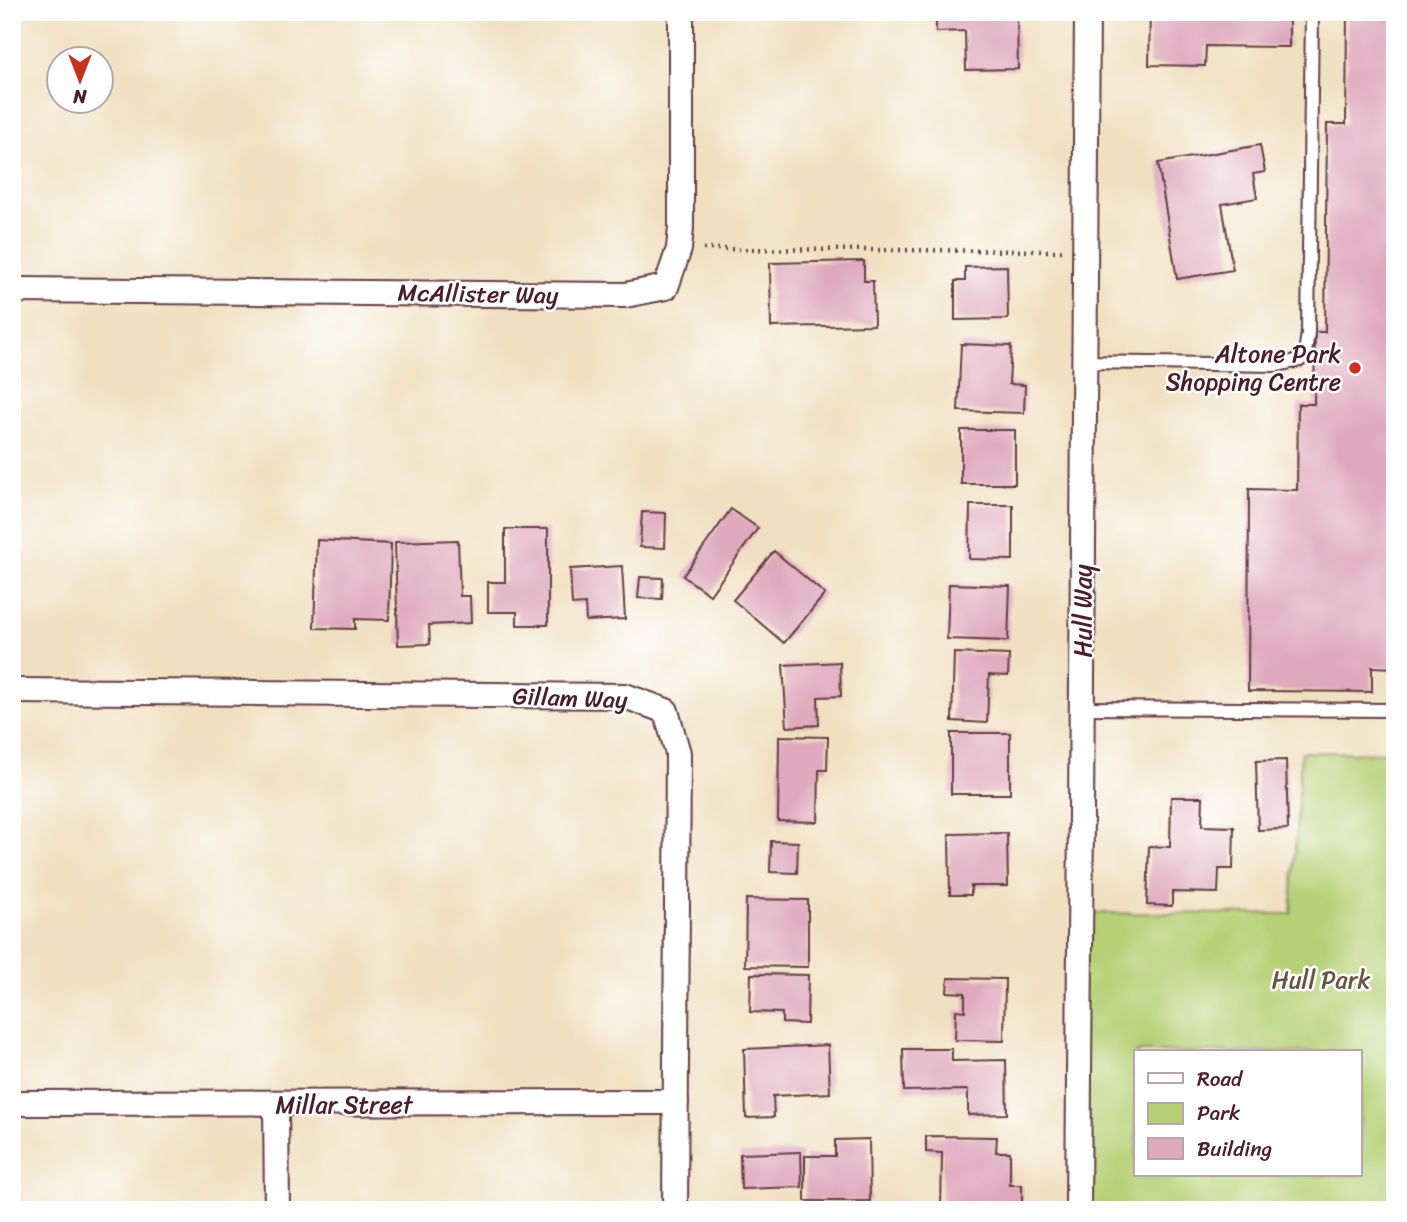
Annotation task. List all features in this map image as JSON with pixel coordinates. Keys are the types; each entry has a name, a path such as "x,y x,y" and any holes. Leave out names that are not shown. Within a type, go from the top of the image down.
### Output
{"street":[{"name":"McAllister Way","path":"12,290 625,295 666,287 679,249 681,12"},
{"name":"Hull Way","path":"1078,1210 1087,12"},
{"name":"Gillam Way","path":"12,691 625,696 666,710 678,753 675,1210"},
{"name":"Millar Street","path":"12,1104 676,1102"},
{"path":"276,1105 277,1210"}],"lane":[{"path":"1083,362 1278,365 1300,360 1305,353 1308,333 1312,12"},
{"path":"1083,708 1395,710"}],"path":[{"path":"679,249 1084,251"}],"green space":[{"name":"Hull Park","path":"1301,752 1395,753 1395,1210 1078,1210 1079,913 1291,914"}],"building":[{"path":"936,12 1017,12 1018,69 966,70 965,31 936,32"},
{"path":"1150,12 1289,12 1289,47 1206,46 1205,66 1149,65"},
{"name":"Altone Park Shopping Centre","path":"1347,12 1395,12 1395,668 1372,667 1372,692 1248,691 1249,489 1297,490 1298,404 1314,404 1315,332 1325,332 1327,124 1346,124"},
{"path":"1260,145 1265,172 1253,174 1257,198 1222,204 1233,270 1177,279 1158,163"},
{"path":"864,261 864,281 873,281 874,325 771,327 770,263"},
{"path":"1007,266 1008,319 955,320 955,281 965,281 965,267"},
{"path":"961,344 1011,346 1009,384 1025,385 1024,413 958,411"},
{"path":"961,430 1015,430 1015,484 961,484"},
{"path":"970,505 1013,505 1013,560 969,559"},
{"path":"731,509 758,528 710,595 683,576"},
{"path":"642,512 666,513 665,548 640,547"},
{"path":"505,529 548,529 548,625 517,625 517,612 488,612 488,582 505,582"},
{"path":"317,540 391,544 389,620 355,619 355,629 314,628"},
{"path":"458,540 460,596 470,596 471,623 429,625 430,644 398,645 395,542"},
{"path":"774,551 825,594 784,643 733,600"},
{"path":"622,566 625,619 586,621 585,604 572,605 570,569"},
{"path":"640,577 663,578 662,599 638,598"},
{"path":"949,584 1010,586 1008,641 947,639"},
{"path":"954,653 1009,655 1008,676 989,675 987,723 952,721"},
{"path":"840,662 841,696 818,697 819,725 787,727 783,665"},
{"path":"951,733 1010,733 1010,794 951,794"},
{"path":"779,736 828,737 827,770 819,770 818,822 778,821"},
{"path":"1286,760 1288,829 1258,830 1256,761"},
{"path":"1171,797 1203,797 1202,826 1234,827 1233,869 1219,869 1218,893 1172,892 1172,906 1147,905 1149,846 1170,847"},
{"path":"1007,833 1008,886 971,886 971,895 950,895 949,834"},
{"path":"771,841 798,842 797,873 770,872"},
{"path":"746,899 808,900 808,967 745,966"},
{"path":"751,974 808,975 807,1024 782,1023 782,1013 750,1012"},
{"path":"948,978 1005,979 1004,1041 955,1040 956,1010 965,1011 965,993 947,992"},
{"path":"828,1045 830,1093 773,1096 774,1117 746,1118 744,1049"},
{"path":"903,1049 952,1049 952,1061 1006,1060 1007,1114 968,1115 968,1090 904,1091"},
{"path":"926,1136 997,1137 996,1152 1010,1152 1010,1185 1022,1185 1022,1210 941,1210 942,1153 926,1152"},
{"path":"869,1139 870,1201 805,1201 805,1156 835,1156 835,1140"},
{"path":"801,1152 802,1187 741,1189 740,1154"}],"place":[{"name":"Altone Park Shopping Centre","path":"1355,368"}]}
